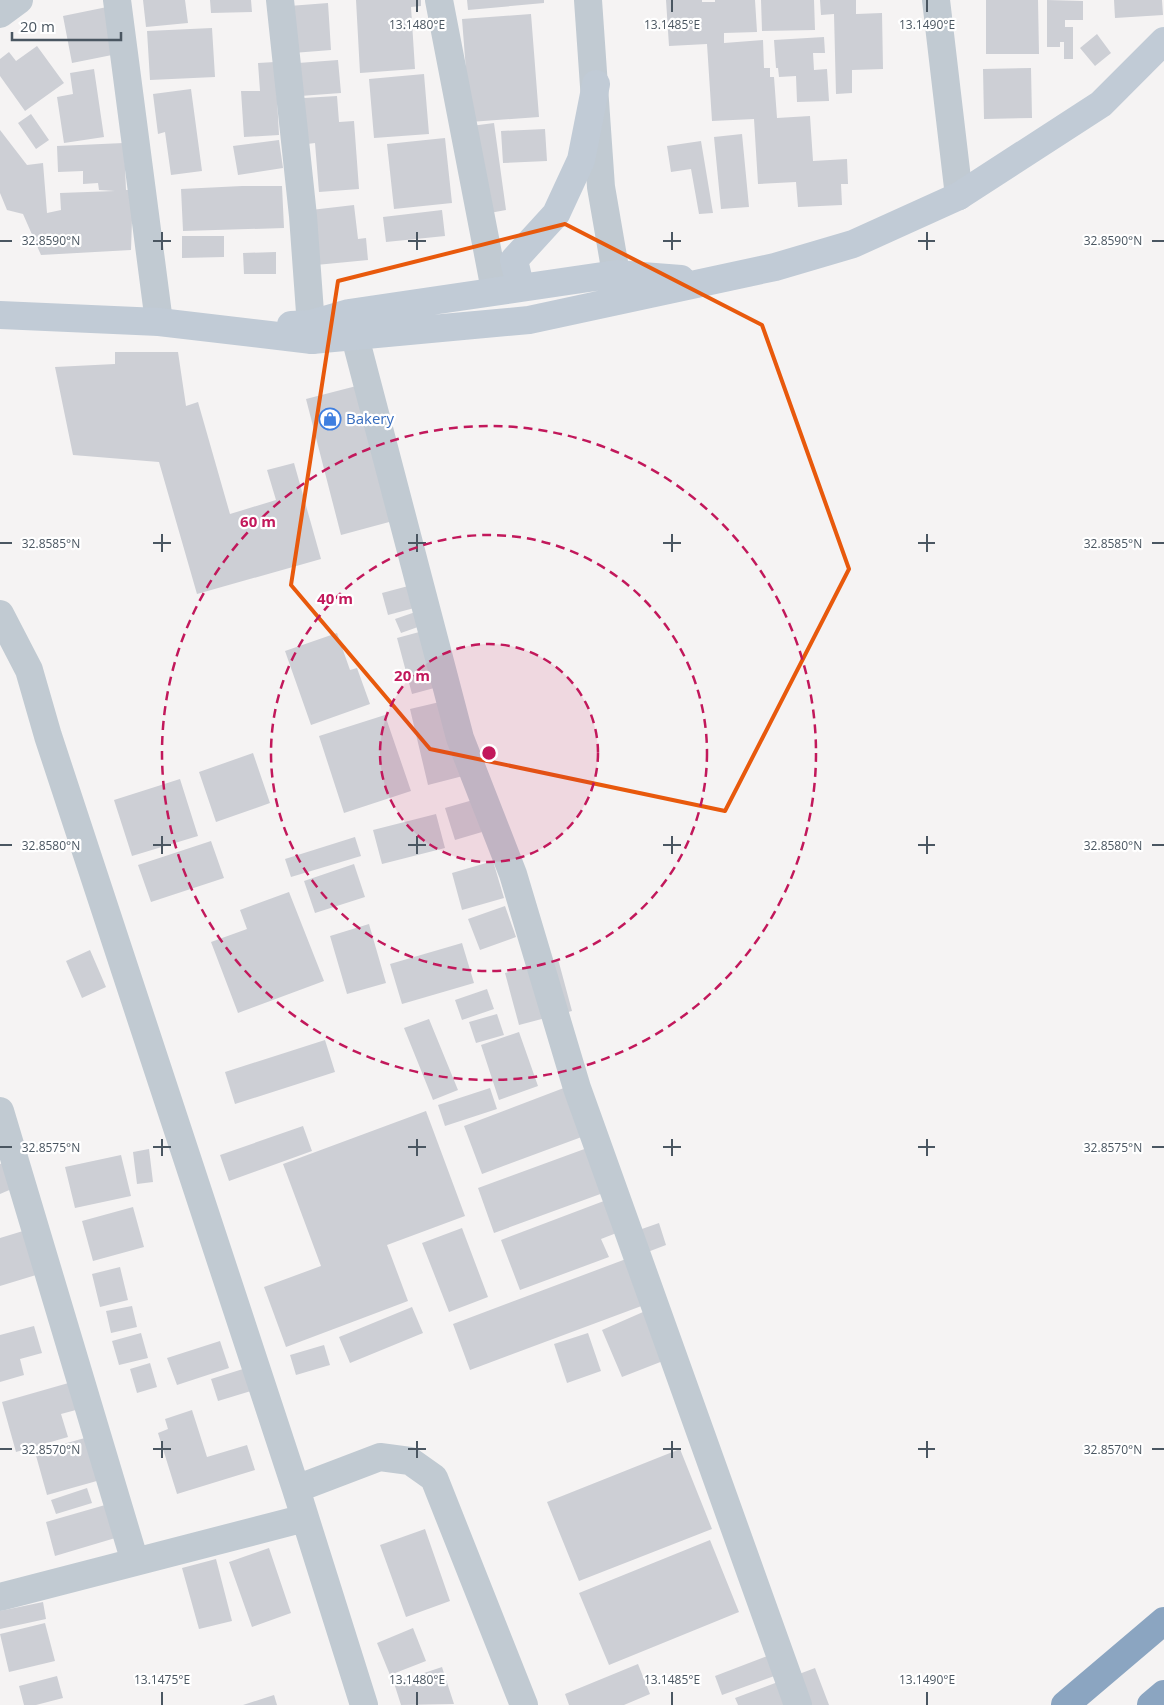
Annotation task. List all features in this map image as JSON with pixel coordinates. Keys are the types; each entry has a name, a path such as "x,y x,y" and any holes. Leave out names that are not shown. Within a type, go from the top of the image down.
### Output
{"highway":[{"path":"1065,1705 1164,1621"},
{"path":"1151,1705 1164,1694"}],"street":[{"path":"0,14 19,0"},
{"path":"117,0 159,322"},
{"path":"280,0 303,216 312,332"},
{"path":"440,0 507,288"},
{"path":"588,0 596,84 601,187 616,274 616,302"},
{"path":"936,0 959,196"},
{"path":"352,324 528,320 775,267 853,244 959,196 1101,104 1164,41"},
{"path":"507,288 514,260 556,214 581,160 596,84"},
{"path":"0,315 159,322 235,330 312,332 507,288 616,274 710,282"},
{"path":"352,324 460,738 513,874 578,1088 798,1705"},
{"path":"0,614 29,670 48,736 296,1489 364,1705"},
{"path":"0,1111 135,1562"},
{"path":"296,1489 380,1457 410,1461 434,1478 524,1705"},
{"path":"1,1594 305,1518"}],"highlighted area":[{"path":"565,224 762,325 849,569 725,811 430,749 291,585 338,281"}],"building":[{"path":"143,0 185,0 188,23 146,27"},
{"path":"210,0 251,0 252,12 211,13"},
{"path":"356,0 421,0 421,6 411,7 415,69 360,73"},
{"path":"467,0 544,0 544,3 468,10"},
{"path":"666,0 715,2 715,0 755,0 757,32 724,33 724,43 763,40 764,68 770,68 770,77 774,77 777,118 810,116 813,161 847,159 848,184 841,184 842,205 798,207 796,182 758,184 754,119 712,121 707,44 669,46"},
{"path":"761,0 814,0 815,30 762,31"},
{"path":"820,0 856,0 856,14 882,13 883,69 852,70 852,93 836,94 834,14 821,15"},
{"path":"986,0 1038,0 1039,54 986,54"},
{"path":"1047,0 1083,1 1083,20 1065,20 1065,27 1073,27 1073,59 1064,59 1064,42 1060,42 1060,47 1047,47"},
{"path":"1114,0 1162,0 1163,15 1115,18"},
{"path":"328,3 331,50 293,53 289,6"},
{"path":"107,7 117,54 72,63 63,16"},
{"path":"531,14 539,117 470,122 462,19"},
{"path":"212,28 215,77 150,80 147,31"},
{"path":"1097,34 1111,53 1095,66 1080,48"},
{"path":"824,37 825,53 813,53 814,70 827,69 829,101 797,102 796,76 779,77 778,68 776,68 774,40"},
{"path":"37,46 64,83 25,111 0,76 0,59 9,52 16,61"},
{"path":"338,60 341,93 300,96 298,63"},
{"path":"275,62 279,135 244,137 241,91 260,91 258,63"},
{"path":"1031,68 1032,118 984,119 983,69"},
{"path":"94,69 104,137 64,143 57,97 73,94 70,73"},
{"path":"424,74 429,134 374,138 369,79"},
{"path":"191,89 202,171 171,175 165,132 158,134 153,94"},
{"path":"337,96 339,122 354,121 359,189 319,192 315,143 307,144 304,98"},
{"path":"31,114 49,140 36,149 18,123"},
{"path":"494,123 506,210 484,214 471,126"},
{"path":"545,129 547,161 503,163 501,131"},
{"path":"0,130 27,165 43,163 47,213 61,210 60,193 115,191 99,190 98,183 83,184 83,171 58,172 57,146 124,143 126,190 133,190 131,250 41,255 23,214 7,210 0,193"},
{"path":"742,134 749,207 721,209 714,137"},
{"path":"445,138 452,203 394,209 387,144"},
{"path":"279,140 283,168 238,175 233,146"},
{"path":"701,141 713,213 699,214 691,169 671,172 667,146"},
{"path":"282,186 284,228 183,231 181,189"},
{"path":"354,205 358,239 366,238 368,260 316,265 311,210"},
{"path":"442,210 445,236 386,242 383,217"},
{"path":"182,236 224,236 224,257 182,258"},
{"path":"276,252 276,274 244,274 243,253"},
{"path":"115,352 178,352 186,406 198,402 230,514 276,500 267,470 294,463 321,559 197,594 159,462 73,455 55,367 115,364"},
{"path":"368,383 404,518 341,535 306,399"},
{"path":"412,585 418,607 388,615 382,593"},
{"path":"427,608 432,622 401,633 395,619"},
{"path":"423,631 438,687 412,694 397,638"},
{"path":"337,633 350,670 357,668 370,704 311,725 285,651"},
{"path":"444,701 463,776 428,785 410,709"},
{"path":"385,715 411,791 344,813 319,736"},
{"path":"253,753 270,803 216,822 199,772"},
{"path":"180,779 198,836 132,856 114,800"},
{"path":"473,800 482,832 455,840 445,808"},
{"path":"436,814 445,848 382,864 373,830"},
{"path":"355,837 361,856 291,877 285,859"},
{"path":"211,841 224,878 151,902 138,865"},
{"path":"493,861 504,898 462,910 452,873"},
{"path":"354,864 365,897 315,913 304,881"},
{"path":"289,892 324,981 238,1013 211,942 247,929 240,910"},
{"path":"505,906 516,937 480,950 468,919"},
{"path":"369,924 386,983 347,994 330,936"},
{"path":"462,943 474,983 402,1004 390,964"},
{"path":"90,950 106,987 82,998 66,961"},
{"path":"558,959 572,1011 519,1025 505,973"},
{"path":"487,989 494,1009 462,1020 455,1000"},
{"path":"497,1014 504,1035 476,1043 469,1022"},
{"path":"429,1019 458,1090 433,1100 404,1028"},
{"path":"519,1032 538,1086 499,1100 481,1045"},
{"path":"325,1040 335,1072 235,1104 225,1072"},
{"path":"569,1086 587,1135 482,1174 464,1126"},
{"path":"490,1088 497,1109 445,1126 438,1105"},
{"path":"426,1111 465,1216 387,1245 408,1301 286,1347 264,1287 321,1266 283,1164"},
{"path":"303,1126 312,1151 229,1181 220,1155"},
{"path":"609,1140 625,1185 494,1233 478,1188"},
{"path":"149,1149 153,1182 137,1184 133,1152"},
{"path":"121,1155 131,1196 75,1208 65,1167"},
{"path":"10,1160 21,1185 0,1194 0,1164"},
{"path":"625,1193 637,1225 601,1239 609,1257 520,1290 501,1240"},
{"path":"133,1207 144,1247 93,1261 82,1221"},
{"path":"659,1223 666,1245 645,1253 663,1298 470,1370 453,1324 626,1259 619,1237"},
{"path":"462,1228 488,1297 449,1312 422,1243"},
{"path":"23,1231 36,1275 0,1286 0,1238"},
{"path":"120,1267 128,1300 100,1307 92,1274"},
{"path":"132,1306 137,1327 111,1333 106,1311"},
{"path":"412,1307 423,1333 350,1363 339,1337"},
{"path":"643,1312 663,1361 622,1377 602,1330"},
{"path":"34,1326 42,1353 20,1359 24,1375 0,1382 0,1335"},
{"path":"141,1333 148,1358 119,1365 112,1341"},
{"path":"588,1333 601,1371 567,1383 554,1344"},
{"path":"220,1341 229,1368 177,1385 167,1358"},
{"path":"324,1345 330,1365 296,1375 290,1355"},
{"path":"150,1363 157,1387 137,1393 130,1369"},
{"path":"243,1369 251,1391 218,1401 211,1379"},
{"path":"79,1380 87,1407 61,1414 68,1437 16,1452 2,1402"},
{"path":"192,1410 207,1457 247,1445 255,1470 177,1494 158,1433 168,1429 165,1419"},
{"path":"99,1434 111,1477 47,1495 35,1452"},
{"path":"680,1449 712,1529 579,1581 547,1502"},
{"path":"87,1488 92,1503 56,1514 51,1500"},
{"path":"112,1503 122,1536 55,1556 46,1522"},
{"path":"425,1529 450,1601 406,1617 380,1545"},
{"path":"710,1540 739,1612 609,1665 579,1593"},
{"path":"269,1548 291,1613 252,1627 229,1562"},
{"path":"216,1559 232,1621 199,1629 182,1568"},
{"path":"43,1602 46,1619 0,1629 0,1611"},
{"path":"45,1623 55,1661 9,1672 0,1634"},
{"path":"413,1628 426,1661 390,1675 377,1643"},
{"path":"770,1655 777,1675 722,1695 715,1676"},
{"path":"638,1664 650,1694 624,1705 569,1705 565,1694"},
{"path":"442,1667 454,1704 401,1705 394,1683"},
{"path":"815,1668 829,1705 738,1705 735,1698"},
{"path":"57,1676 63,1698 36,1705 24,1705 19,1686"},
{"path":"274,1695 277,1705 243,1705"}],"place":[{"name":"Bakery","path":"330,419"}]}
